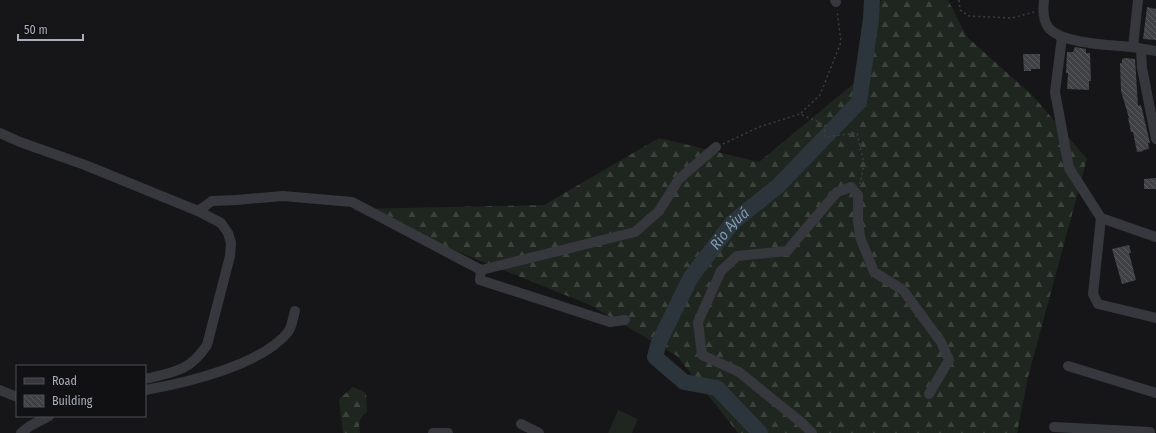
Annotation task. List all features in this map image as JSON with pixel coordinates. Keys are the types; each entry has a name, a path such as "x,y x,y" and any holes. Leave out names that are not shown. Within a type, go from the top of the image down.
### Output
{"street":[{"path":"1138,0 1137,48 1156,139"},
{"path":"1044,4 1048,27 1055,33 1062,36 1096,44 1156,51"},
{"path":"1062,36 1055,92 1069,168 1101,218 1156,237"},
{"path":"0,133 20,142 85,165 198,211 221,223 228,232 231,243 230,256 207,345 192,364 180,370 146,379"},
{"path":"198,211 212,201 284,196 352,202 481,270 635,232 659,211 679,179 716,147"},
{"path":"812,433 802,423 739,372 702,355 698,322 721,271 737,256 786,250 837,192 851,187 858,195 858,221 860,238 874,272 903,290 940,342 949,360 928,394"},
{"path":"1101,218 1093,294 1098,304 1156,318"},
{"path":"481,270 480,280 610,322 625,320"},
{"path":"146,390 176,384 238,366 276,345 290,330 295,311"},
{"path":"1068,366 1156,394"},
{"path":"0,390 16,397"},
{"path":"21,433 30,426 47,417"},
{"path":"521,424 539,433"},
{"path":"1054,427 1152,430"},
{"path":"433,433 448,433"}],"path":[{"path":"959,0 960,10 969,16 1012,18 1044,4"},
{"path":"716,147 759,127 800,114 820,96 841,42 836,1"},
{"path":"800,114 825,125 825,137 857,133 864,164 858,195"}],"green space":[{"path":"881,0 948,0 967,37 1033,96 1087,159 1028,377 1017,433 738,433 677,356 590,305 352,209 544,205 659,138 759,162 858,80"},
{"path":"353,387 366,393 367,412 362,416 360,421 360,433 343,433 339,399"},
{"path":"618,410 638,419 632,433 608,433"}],"building":[{"path":"1147,7 1156,9 1156,40 1143,39"},
{"path":"1075,47 1086,49 1086,53 1090,53 1091,81 1089,81 1089,90 1067,89 1067,52 1073,52"},
{"path":"1023,54 1040,54 1040,69 1024,71"},
{"path":"1122,59 1135,59 1138,106 1141,105 1150,143 1148,143 1149,149 1143,150 1144,151 1137,152 1133,132 1131,132 1129,118 1121,91 1120,63 1122,63"},
{"path":"1156,178 1156,189 1144,189 1144,179"},
{"path":"1129,245 1131,253 1129,253 1136,280 1122,284 1112,249"}],"waterway":[{"name":"Rio Ajuá","path":"760,433 717,388 684,382 655,357 659,342 691,277 733,222 778,186 859,102 871,19 872,0"}]}
